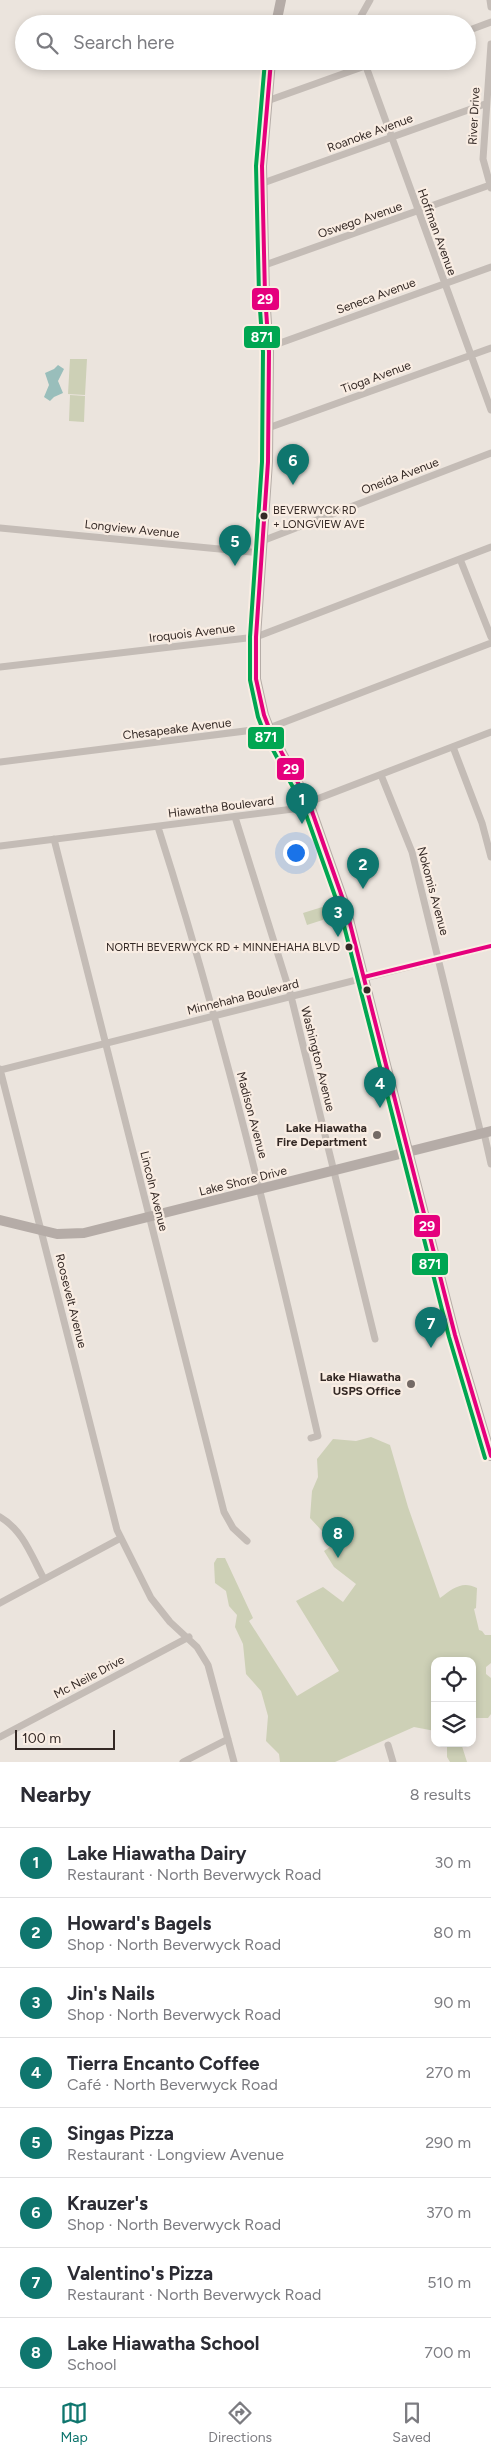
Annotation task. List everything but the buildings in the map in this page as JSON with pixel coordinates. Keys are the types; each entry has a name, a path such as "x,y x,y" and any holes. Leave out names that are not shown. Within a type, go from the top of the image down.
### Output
{"street":[{"path":"278,15 281,0"},
{"path":"362,15 370,0"},
{"path":"490,0 491,7"},
{"path":"476,28 491,22"},
{"name":"River Drive","path":"491,44 485,104 483,159 491,187"},
{"path":"270,70 263,183 269,346 268,428 256,637 256,679 262,708 269,728 309,803 332,865 364,978 455,1335 491,1456"},
{"path":"267,101 348,70"},
{"name":"Hoffman Avenue","path":"366,70 491,410"},
{"name":"Roanoke Avenue","path":"263,183 485,104"},
{"name":"Oswego Avenue","path":"265,265 491,187"},
{"name":"Seneca Avenue","path":"269,346 491,267"},
{"name":"Tioga Avenue","path":"268,428 491,348"},
{"name":"Oneida Avenue","path":"262,541 491,453"},
{"name":"Longview Avenue","path":"0,528 261,553"},
{"name":"Iroquois Avenue","path":"0,667 256,637 491,547"},
{"path":"460,559 491,638"},
{"name":"Chesapeake Avenue","path":"0,762 269,728 491,643"},
{"name":"Hiawatha Boulevard","path":"0,846 301,808 309,803 491,732"},
{"path":"452,747 482,822 491,857"},
{"name":"Nokomis Avenue","path":"381,775 412,852 485,1133 491,1164"},
{"name":"Washington Avenue","path":"235,817 290,996 375,1339"},
{"name":"Madison Avenue","path":"158,826 215,1015 260,1189 318,1436 311,1438"},
{"name":"Lincoln Avenue","path":"54,839 224,1512 233,1528 247,1540"},
{"name":"Minnehaha Boulevard","path":"0,1070 491,946"},
{"name":"Roosevelt Avenue","path":"0,1070 120,1538 151,1598 170,1622 189,1637 208,1665 234,1762"},
{"name":"Lake Shore Drive","path":"0,1220 43,1232 71,1235 150,1218 485,1133"},
{"path":"0,1517 12,1525 24,1539 44,1579"},
{"path":"0,1603 120,1538"},
{"name":"Mc Neile Drive","path":"0,1737 189,1637"},
{"path":"183,1762 228,1738"},
{"path":"388,1745 393,1762"}],"green space":[{"path":"70,359 87,359 85,395 68,394"},
{"path":"70,395 85,396 84,422 69,421"},
{"path":"332,904 335,916 307,925 303,913"},
{"path":"371,1437 390,1445 408,1507 440,1598 462,1585 477,1588 476,1608 474,1609 479,1630 485,1635 491,1635 491,1663 486,1667 486,1674 491,1678 491,1714 488,1718 476,1718 476,1657 431,1657 431,1730 414,1727 335,1762 280,1762 279,1754 266,1741 268,1716 261,1691 246,1674 243,1644 235,1627 237,1615 229,1606 226,1591 215,1583 214,1563 217,1558 225,1558 253,1618 249,1621 297,1696 339,1671 296,1601 323,1587 343,1602 356,1584 334,1567 324,1551 334,1544 310,1518 312,1491 318,1477 317,1459 333,1439 356,1441"},
{"path":"447,1747 462,1747 467,1762 450,1762 447,1757"}],"water":[{"path":"58,365 64,369 58,381 63,393 50,401 44,397 49,385 45,373"}],"transit line":[{"name":"871","path":"264,70 256,166 259,295 263,352 262,462 250,637 250,680 258,717 265,735 303,806 340,910 449,1337 485,1458"},
{"name":"29","path":"270,70 262,166 265,295 269,352 268,462 256,637 256,679 264,715 271,733 309,803 346,908 455,1335 491,1456"},
{"name":"29","path":"364,977 491,946"}],"place":[{"name":"Krauzer's","path":"293,485"},
{"name":"BEVERWYCK RD + LONGVIEW AVE","path":"264,516"},
{"name":"Singas Pizza","path":"235,566"},
{"name":"Lake Hiawatha Dairy","path":"302,824"},
{"name":"Howard's Bagels","path":"363,889"},
{"name":"Jin's Nails","path":"338,937"},
{"name":"NORTH BEVERWYCK RD + MINNEHAHA BLVD","path":"349,947"},
{"name":"Tierra Encanto Coffee","path":"380,1108"},
{"name":"Lake Hiawatha Fire Department","path":"377,1135"},
{"name":"Valentino's Pizza","path":"431,1348"},
{"name":"Lake Hiawatha USPS Office","path":"411,1384"},
{"name":"Lake Hiawatha School","path":"338,1558"}]}
